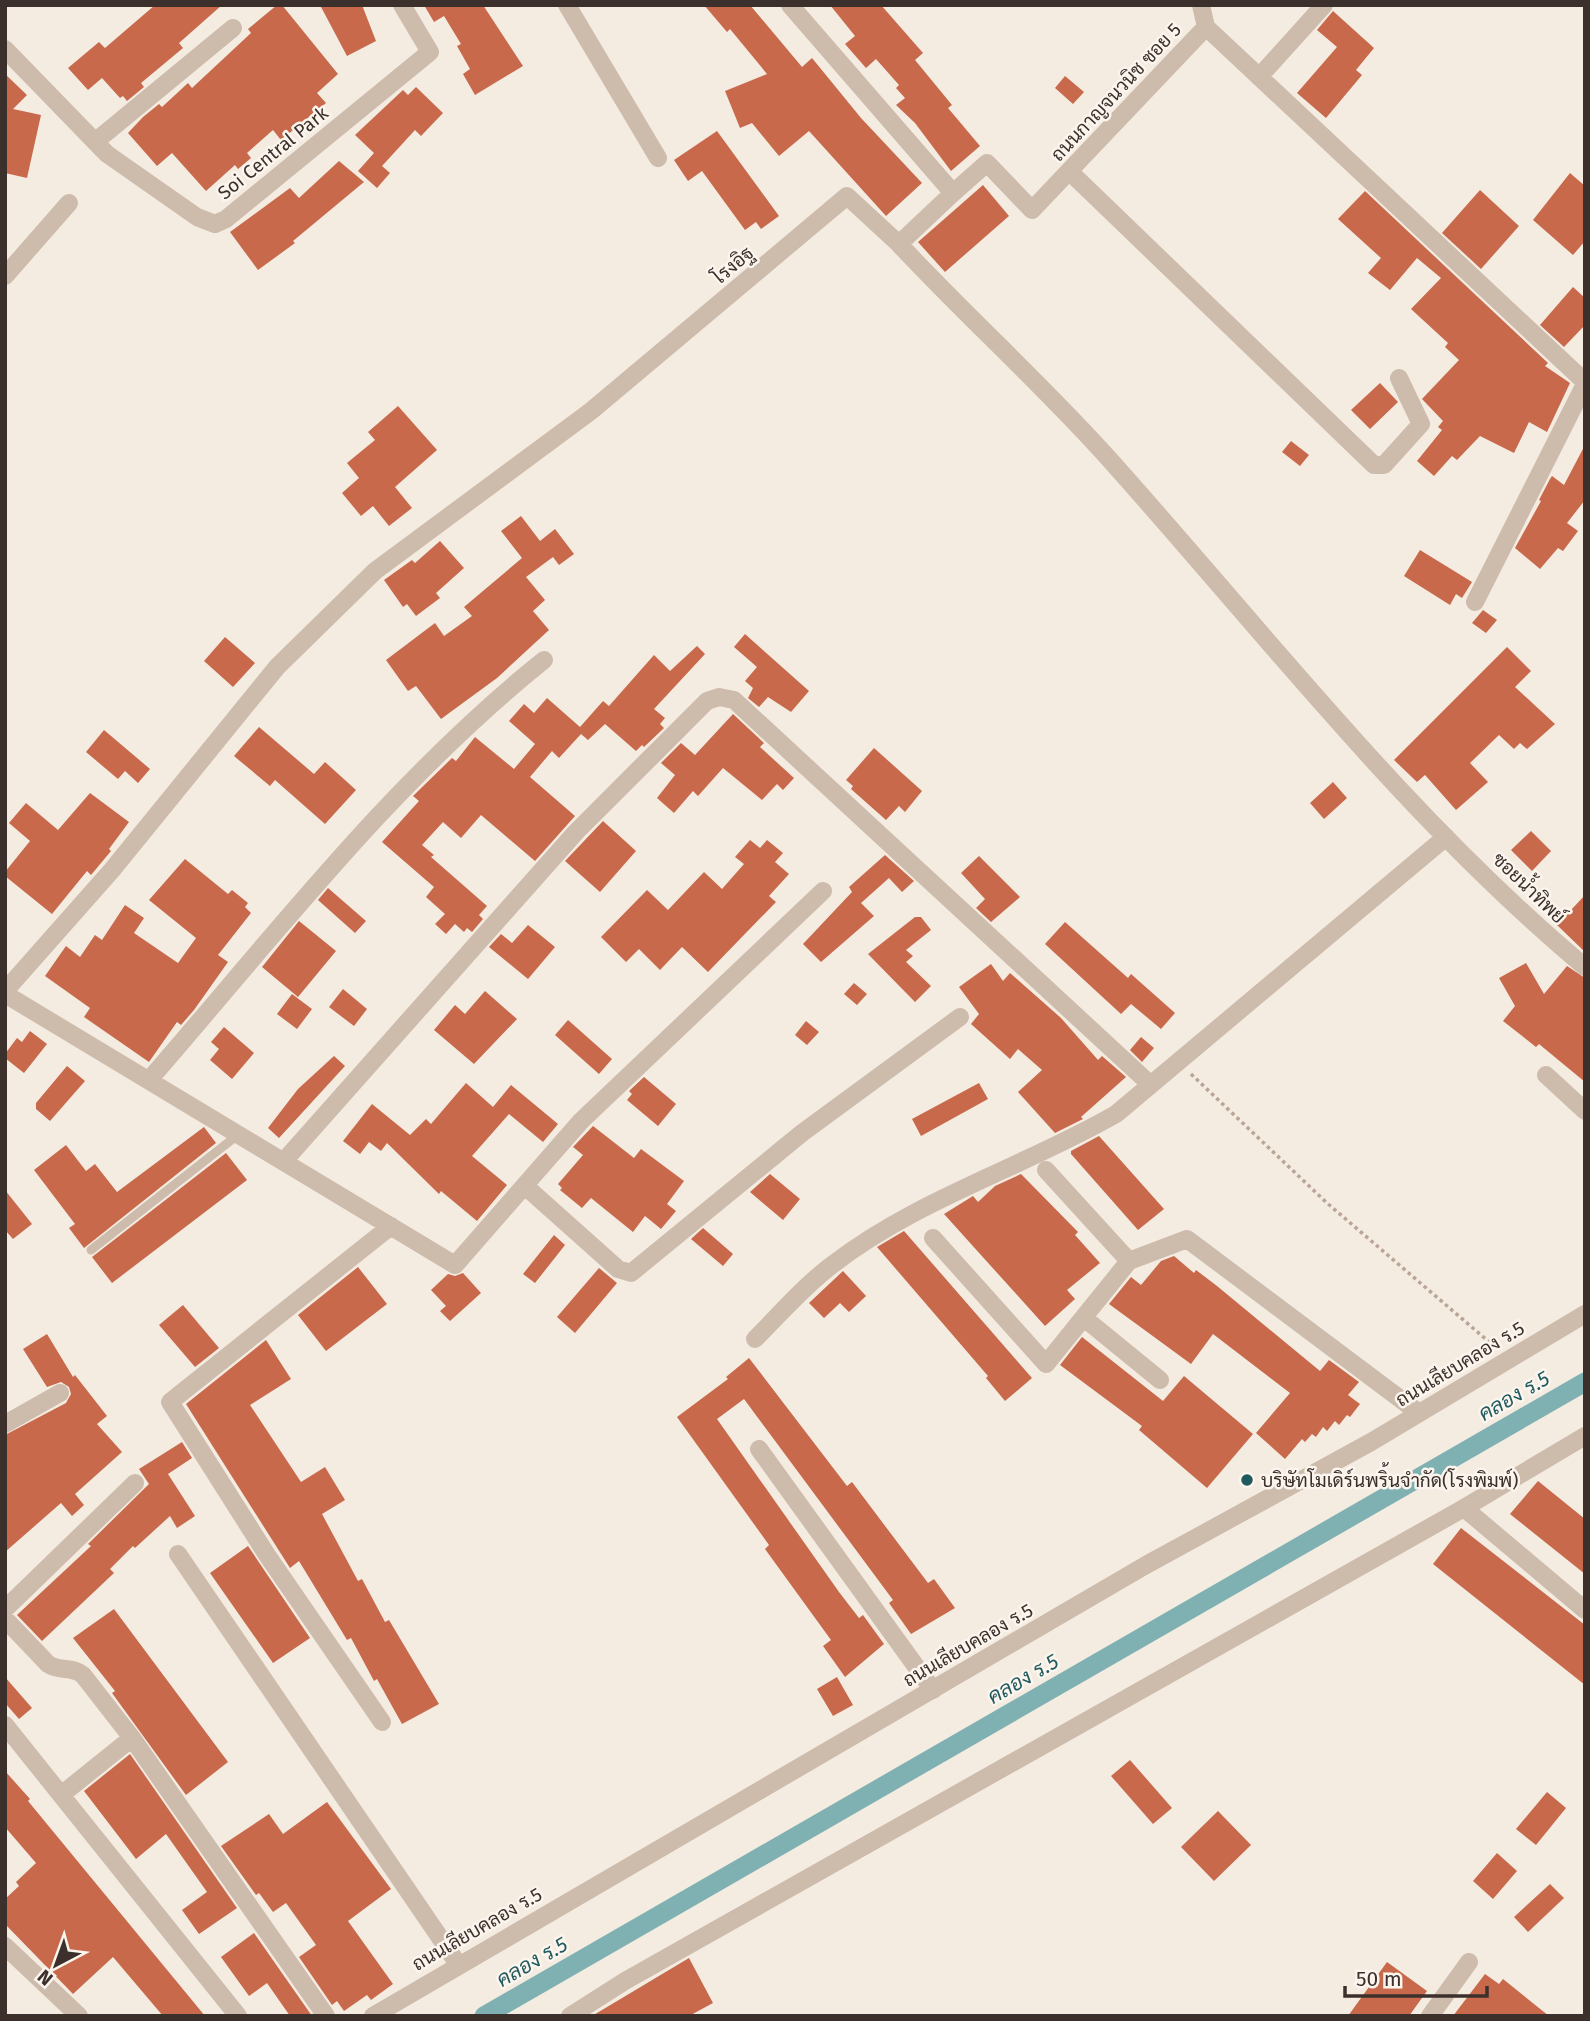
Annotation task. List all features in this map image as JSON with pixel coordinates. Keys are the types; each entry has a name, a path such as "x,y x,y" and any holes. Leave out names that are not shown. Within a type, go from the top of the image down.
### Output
{"street":[{"name":"Soi Central Park","path":"5,49 107,154 211,225 219,223 430,52 402,5"},
{"path":"567,5 658,158"},
{"path":"790,5 953,193 899,244"},
{"path":"1201,5 1206,27"},
{"path":"1259,77 1324,5"},
{"name":"ถนนกาญจนวนิช ซอย 5","path":"953,193 987,163 1032,210 1206,27 1585,383"},
{"path":"96,141 233,28"},
{"path":"1070,172 1374,465 1384,465 1421,424 1399,378"},
{"name":"โรงอิฐ","path":"5,993 112,870 277,667 376,571 591,411 847,196 899,244"},
{"path":"5,276 69,203"},
{"name":"ซอยน้ำทิพย์","path":"899,244 1042,384 1315,694 1446,837 1549,937 1585,967"},
{"path":"1475,602 1585,383"},
{"path":"149,1080 420,772 493,701 544,660"},
{"path":"284,1161 576,832 707,701 719,696 734,700 1151,1085"},
{"path":"755,1339 832,1265 861,1245 941,1200 1081,1134 1116,1114 1446,837"},
{"path":"5,993 455,1265 600,1102 823,891"},
{"path":"524,1186 618,1269 631,1273 802,1133 960,1017"},
{"path":"1546,1075 1585,1111"},
{"path":"1046,1170 1129,1261"},
{"path":"382,1722 267,1555 170,1402 391,1226"},
{"path":"933,1238 1046,1364 1129,1261 1187,1239 1419,1413"},
{"name":"ถนนเลียบคลอง ร.5","path":"373,2016 458,1964 1146,1566 1419,1413 1585,1314"},
{"path":"1084,1318 1160,1380"},
{"path":"5,1424 60,1393"},
{"path":"570,2016 625,1981 1464,1508 1585,1436"},
{"path":"759,1449 933,1690"},
{"path":"5,1609 135,1483"},
{"path":"1464,1508 1585,1610"},
{"path":"178,1554 458,1964"},
{"path":"5,1619 48,1664 57,1669 74,1669 83,1675 132,1738 326,2016"},
{"path":"5,1725 238,2016"},
{"path":"61,1795 132,1738"},
{"path":"5,1945 79,2016"},
{"path":"1430,2016 1469,1962"}],"lane":[{"path":"91,1250 239,1134"}],"path":[{"path":"1179,1063 1327,1202 1509,1359"}],"building":[{"path":"155,5 222,5 179,43 183,48 141,83 144,87 127,101 123,96 120,98 102,78 88,90 68,68 99,42 105,48"},
{"path":"277,5 282,5 338,74 317,93 326,103 281,140 273,130 247,153 251,158 238,169 235,165 206,191 172,153 157,166 128,133 143,117 159,104 162,107 188,83 192,88 251,33 248,29"},
{"path":"320,5 362,5 376,41 347,56"},
{"path":"424,5 483,5 523,66 475,95 463,74 470,69 457,46 461,44 444,16 434,22"},
{"path":"704,5 750,5 802,67 812,58 861,118 922,183 886,216 809,131 779,156 752,123 740,128 725,91 767,74 730,29 727,32"},
{"path":"830,5 881,5 923,53 915,60 952,105 948,108 980,146 951,171 915,123 896,105 905,98 896,88 899,85 876,59 866,68 845,44 855,36"},
{"path":"1333,11 1374,48 1356,70 1362,75 1326,118 1297,93 1337,47 1317,30"},
{"path":"5,74 27,95 13,109 41,115 27,178 5,173"},
{"path":"1065,76 1084,92 1073,104 1055,88"},
{"path":"416,87 443,113 421,136 415,130 382,166 390,173 377,188 358,171 374,153 355,135 403,90 408,95"},
{"path":"717,131 779,216 761,229 756,222 745,230 702,171 688,181 674,160"},
{"path":"339,161 364,182 293,241 295,243 258,270 230,232 290,188 299,198"},
{"path":"1570,173 1585,186 1585,241 1573,255 1533,220"},
{"path":"983,185 1009,216 945,272 918,242"},
{"path":"1480,190 1519,226 1481,269 1442,233"},
{"path":"1365,191 1548,363 1545,366 1570,383 1547,432 1529,422 1514,453 1480,436 1457,460 1452,456 1434,476 1417,461 1442,430 1438,427 1443,421 1422,399 1459,360 1445,347 1448,343 1411,309 1441,278 1417,258 1390,290 1368,273 1381,258 1338,219"},
{"path":"1573,287 1585,298 1585,325 1564,347 1540,325"},
{"path":"1380,383 1398,402 1370,429 1351,410"},
{"path":"398,406 437,450 395,487 412,508 389,526 373,506 361,516 342,493 359,478 347,463 375,440 368,432"},
{"path":"1291,441 1309,455 1300,466 1282,452"},
{"path":"1585,445 1585,500 1567,523 1578,531 1563,551 1558,548 1540,569 1515,548 1552,476 1564,485"},
{"path":"521,516 540,541 555,529 574,554 559,565 553,557 526,577 545,600 533,611 549,630 497,678 441,719 416,686 408,691 386,660 435,623 444,636 472,616 464,607 522,558 501,531"},
{"path":"440,541 464,568 436,593 440,598 416,616 407,604 403,607 384,580 412,560 415,563"},
{"path":"1420,550 1472,582 1462,598 1456,594 1450,605 1404,576"},
{"path":"1483,610 1497,620 1486,633 1472,623"},
{"path":"745,634 809,691 791,712 768,697 759,707 748,698 753,688 745,681 757,667 734,647"},
{"path":"225,637 255,663 233,687 204,661"},
{"path":"697,646 705,654 654,709 665,718 660,724 664,728 644,747 642,745 636,751 605,724 588,740 581,734 559,758 552,751 530,777 575,816 535,861 481,815 461,838 443,822 422,845 434,855 431,857 487,906 479,915 483,919 472,932 467,928 464,932 455,924 446,934 435,924 445,914 426,897 434,887 382,842 419,801 413,796 452,758 456,761 475,737 514,769 535,744 509,721 524,704 534,713 547,698 580,727 603,701 609,706 654,655 670,671"},
{"path":"1507,647 1531,671 1515,687 1555,724 1527,749 1520,743 1514,749 1499,735 1470,763 1488,782 1456,810 1425,775 1417,782 1394,760"},
{"path":"733,714 764,743 760,747 794,778 783,790 777,784 762,800 723,768 698,796 693,791 674,813 657,798 675,775 661,763 681,743 695,755"},
{"path":"259,727 314,774 325,762 356,790 325,824 275,780 270,786 234,756"},
{"path":"104,730 150,769 138,783 125,771 118,779 86,752"},
{"path":"874,748 922,791 905,812 899,806 886,820 851,789 853,786 846,780"},
{"path":"1333,782 1347,798 1324,819 1310,803"},
{"path":"90,793 129,822 109,849 111,851 91,875 87,871 52,914 5,876 5,872 30,841 9,823 26,803 58,830"},
{"path":"603,821 636,851 600,892 565,861"},
{"path":"1531,831 1551,851 1532,871 1511,850"},
{"path":"750,840 760,848 767,840 783,853 775,862 789,874 769,896 776,902 708,972 682,947 660,970 639,949 626,962 601,937 647,890 668,910 704,872 722,889 744,864 735,857"},
{"path":"885,855 914,881 902,892 889,878 861,903 874,916 821,962 803,944 852,892 849,887"},
{"path":"979,856 1020,897 991,922 976,908 985,899 961,873"},
{"path":"185,859 228,894 232,890 248,903 245,907 251,913 218,955 228,962 194,1010 181,1025 177,1022 149,1062 84,1017 90,1008 45,976 66,946 80,957 95,935 102,940 125,905 144,918 134,933 178,963 196,938 149,900"},
{"path":"328,888 366,921 355,933 318,900"},
{"path":"1585,895 1585,952 1557,925"},
{"path":"915,917 921,917 931,930 906,950 913,956 906,962 931,986 915,1002 868,954"},
{"path":"299,921 336,951 298,997 262,967"},
{"path":"1065,922 1128,978 1131,974 1175,1013 1161,1029 1131,1004 1121,1014 1045,944"},
{"path":"528,925 555,947 528,979 489,947 501,934 512,943"},
{"path":"1526,963 1544,994 1567,966 1585,978 1585,1082 1539,1044 1536,1047 1503,1021 1515,1006 1499,978"},
{"path":"991,964 1003,981 1010,973 1061,1018 1098,1060 1102,1056 1126,1077 1081,1117 1083,1119 1055,1133 1018,1092 1042,1070 1018,1049 1010,1059 971,1024 979,1014 959,987"},
{"path":"854,983 867,994 857,1005 844,994"},
{"path":"343,989 367,1009 354,1026 329,1007"},
{"path":"485,991 517,1019 474,1064 434,1030 455,1005 465,1014"},
{"path":"292,994 312,1009 297,1029 277,1014"},
{"path":"568,1020 612,1059 599,1074 555,1035"},
{"path":"806,1021 819,1032 807,1045 795,1035"},
{"path":"224,1027 254,1053 232,1079 210,1060 219,1049 211,1042"},
{"path":"30,1031 47,1044 24,1073 5,1058 5,1054 17,1038 22,1042"},
{"path":"1141,1037 1154,1048 1142,1062 1130,1050"},
{"path":"334,1056 345,1066 279,1138 268,1128 298,1089"},
{"path":"67,1066 85,1081 50,1121 36,1109 36,1103"},
{"path":"644,1077 676,1104 658,1126 627,1100 632,1094 629,1091"},
{"path":"466,1083 493,1107 511,1085 558,1124 543,1142 509,1114 472,1156 507,1185 477,1221 441,1191 439,1194 387,1143 381,1151 369,1142 360,1154 343,1141 372,1104 410,1135 426,1119 431,1124"},
{"path":"979,1083 988,1099 921,1136 912,1119"},
{"path":"593,1126 634,1158 641,1149 684,1181 667,1204 676,1211 661,1229 645,1216 633,1232 591,1198 582,1208 560,1190 562,1188 558,1184 583,1155 573,1147"},
{"path":"204,1127 216,1143 84,1248 69,1228 75,1224 34,1170 66,1145 86,1171 95,1164 117,1192"},
{"path":"1099,1136 1164,1209 1138,1230 1071,1154 1071,1151"},
{"path":"226,1153 247,1180 112,1283 92,1257"},
{"path":"770,1174 800,1199 783,1220 750,1192"},
{"path":"1021,1174 1078,1232 1075,1235 1100,1263 1067,1290 1075,1299 1045,1326 944,1214 973,1196 978,1202 995,1186"},
{"path":"5,1190 32,1224 13,1239 5,1230"},
{"path":"703,1228 733,1254 723,1266 691,1239"},
{"path":"904,1231 1032,1378 1005,1401 986,1378 988,1376 877,1247"},
{"path":"554,1235 565,1245 535,1283 523,1274"},
{"path":"1174,1256 1194,1273 1196,1270 1217,1286 1320,1371 1329,1360 1359,1382 1348,1395 1360,1404 1350,1417 1347,1415 1339,1425 1335,1421 1327,1431 1323,1427 1316,1437 1312,1434 1305,1442 1302,1439 1285,1459 1256,1433 1290,1393 1213,1334 1191,1364 1109,1304 1131,1277 1141,1285 1161,1261"},
{"path":"358,1267 387,1304 326,1351 298,1315"},
{"path":"599,1268 617,1283 575,1333 557,1317"},
{"path":"843,1271 866,1296 849,1312 840,1303 824,1318 809,1303"},
{"path":"463,1273 481,1293 450,1321 440,1311 446,1306 431,1290 448,1274 455,1276"},
{"path":"183,1305 219,1348 195,1367 159,1325"},
{"path":"47,1334 73,1377 75,1375 107,1416 97,1424 122,1452 75,1494 84,1505 72,1516 61,1503 5,1552 5,1435 66,1403 71,1394 69,1387 61,1382 47,1387 23,1349"},
{"path":"1082,1337 1163,1401 1184,1376 1253,1434 1207,1488 1139,1430 1142,1426 1060,1365"},
{"path":"266,1340 291,1379 250,1405 301,1482 325,1467 345,1500 322,1514 358,1581 362,1579 385,1622 389,1620 439,1704 402,1724 377,1679 374,1681 351,1638 347,1640 299,1561 290,1568 186,1404"},
{"path":"749,1358 847,1486 852,1482 928,1583 934,1579 955,1608 911,1634 889,1603 893,1600 744,1399 717,1419 839,1592 859,1618 863,1615 884,1644 845,1677 823,1646 831,1640 765,1549 769,1545 677,1417 728,1379 726,1377"},
{"path":"182,1442 192,1458 168,1474 195,1516 177,1528 170,1516 135,1548 133,1546 110,1569 114,1573 42,1641 17,1615 91,1546 88,1544 149,1484 139,1469"},
{"path":"1538,1481 1585,1519 1585,1574 1510,1514"},
{"path":"1461,1528 1585,1625 1585,1685 1433,1564"},
{"path":"248,1546 310,1638 273,1663 210,1573"},
{"path":"114,1609 228,1762 186,1795 112,1693 115,1691 73,1638"},
{"path":"5,1677 32,1708 19,1719 5,1703"},
{"path":"837,1677 853,1705 833,1716 817,1689"},
{"path":"130,1754 237,1908 199,1934 182,1910 207,1892 166,1834 136,1859 84,1791"},
{"path":"1130,1760 1172,1808 1153,1824 1111,1776"},
{"path":"5,1771 205,2016 163,2016 113,1957 73,1994 5,1924 5,1899 19,1886 16,1882 36,1863 5,1827"},
{"path":"1547,1792 1566,1808 1536,1845 1516,1829"},
{"path":"327,1802 391,1889 348,1921 393,1984 371,2000 367,1995 344,2011 337,2001 332,2005 299,1957 316,1945 286,1903 273,1912 259,1893 256,1895 221,1846 269,1814 283,1834"},
{"path":"1218,1811 1251,1845 1214,1881 1181,1847"},
{"path":"1497,1853 1517,1871 1493,1899 1473,1881"},
{"path":"1550,1884 1564,1898 1528,1932 1514,1917"},
{"path":"254,1933 312,2016 290,2016 267,1983 249,1996 221,1957"},
{"path":"689,1958 713,2003 689,2016 592,2016"},
{"path":"1387,1962 1427,1991 1409,2016 1348,2016"},
{"path":"1485,1974 1499,1984 1503,1979 1549,2016 1453,2016"}],"waterway":[{"name":"คลอง ร.5","path":"484,2016 1585,1382"}],"place":[{"name":"บริษัทโมเดิร์นพริ้นจำกัด(โรงพิมพ์)","path":"1247,1480"}]}
